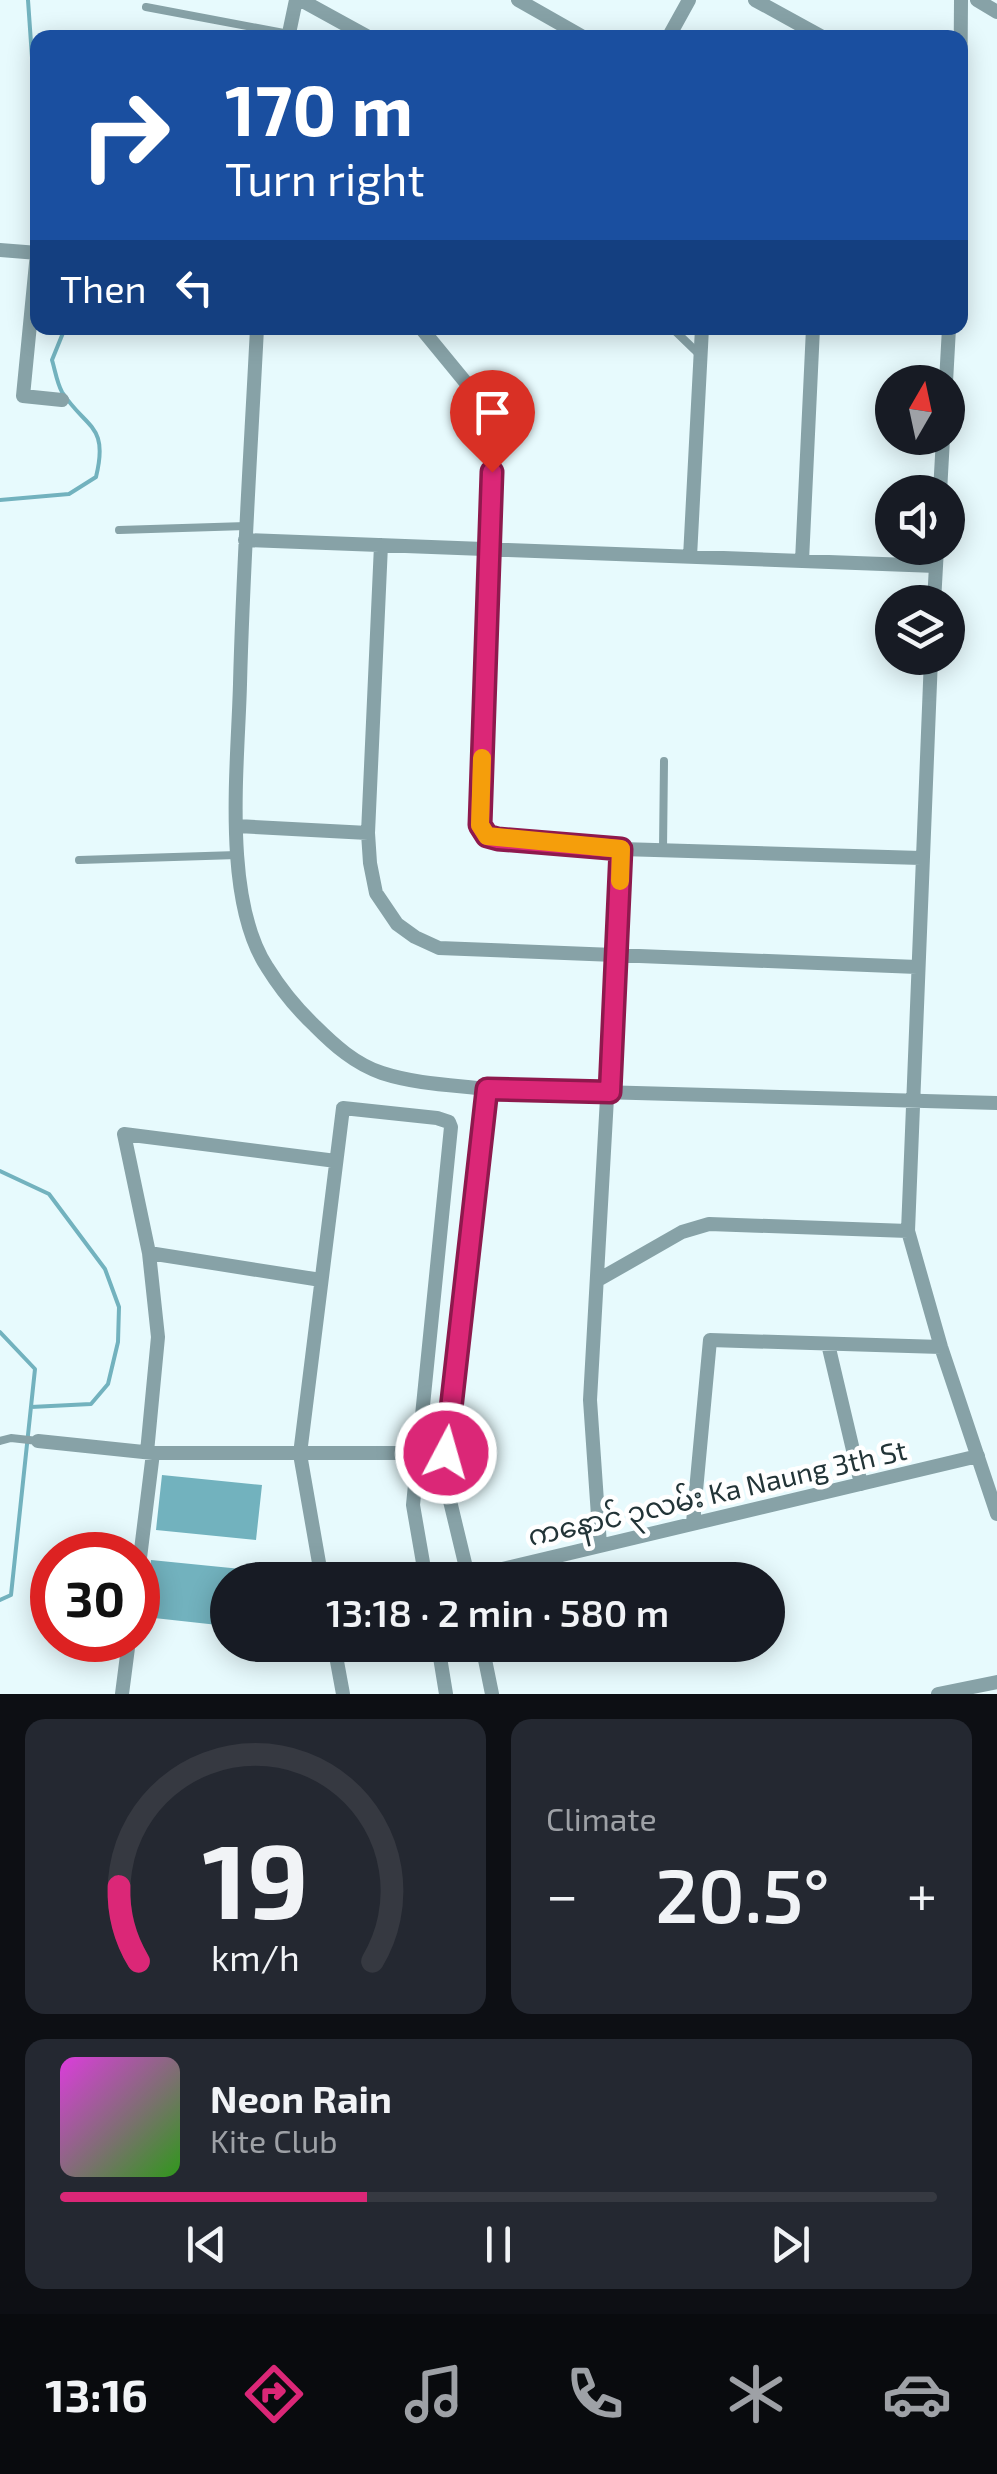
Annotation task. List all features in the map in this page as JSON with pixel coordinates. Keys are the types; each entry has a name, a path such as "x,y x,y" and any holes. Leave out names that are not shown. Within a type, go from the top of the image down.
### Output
{"street":[{"path":"290,30 299,0 355,30"},
{"path":"518,0 571,30"},
{"path":"672,30 689,0"},
{"path":"755,0 809,30"},
{"path":"960,0 960,30"},
{"path":"977,0 997,12"},
{"path":"0,250 30,253"},
{"path":"30,325 23,396 62,400"},
{"path":"257,335 246,533 237,856 250,928 266,967 304,1015 339,1050 379,1072 424,1083 487,1089 997,1103"},
{"path":"427,335 485,406 494,433 480,825 487,836 621,849 921,858"},
{"path":"690,556 702,335"},
{"path":"802,561 813,335"},
{"path":"947,365 949,335"},
{"path":"246,533 382,545 936,566 935,585"},
{"path":"382,545 368,832 376,893 397,924 439,948 917,967"},
{"path":"930,675 908,1231 941,1347 997,1514"},
{"path":"237,826 368,832"},
{"path":"600,1545 590,1400 621,849"},
{"path":"465,1562 444,1476 487,1089"},
{"path":"319,1562 300,1454 343,1108 450,1122 416,1454 413,1504 423,1562"},
{"path":"142,1532 158,1337 148,1252 124,1134 336,1161"},
{"path":"598,1280 682,1232 709,1224 908,1231"},
{"path":"148,1252 321,1280"},
{"path":"693,1524 710,1340 941,1347"},
{"path":"828,1344 861,1484"},
{"path":"38,1441 150,1453 446,1453"},
{"name":"ကနောင် ၃လမ်း Ka Naung 3th St","path":"533,1562 978,1456"},
{"path":"122,1694 126,1662"},
{"path":"337,1662 343,1694"},
{"path":"441,1662 446,1694"},
{"path":"485,1662 492,1694"},
{"path":"938,1694 997,1682"}],"lane":[{"path":"146,6 260,30"},
{"path":"679,335 701,356"},
{"path":"119,530 246,533"},
{"path":"663,850 664,761"},
{"path":"80,860 237,856"},
{"path":"0,1441 38,1441"}],"water":[{"path":"162,1475 262,1485 256,1540 156,1530"},
{"path":"160,1561 210,1566 210,1624 160,1619"}],"waterway":[{"path":"28,0 30,30"},
{"path":"0,500 69,494 96,477 100,447 97,437 57,381 52,360 62,335"},
{"path":"0,1171 49,1194 105,1269 119,1307 118,1342 108,1384 91,1404 31,1407"},
{"path":"0,1332 35,1369 11,1595 0,1600"}],"slow traffic":[{"path":"482,758 480,825 487,836 621,849 620,881"}],"route":[{"path":"446,1453 487,1089 610,1092 621,849 498,839 487,836 480,825 492,472"}]}
